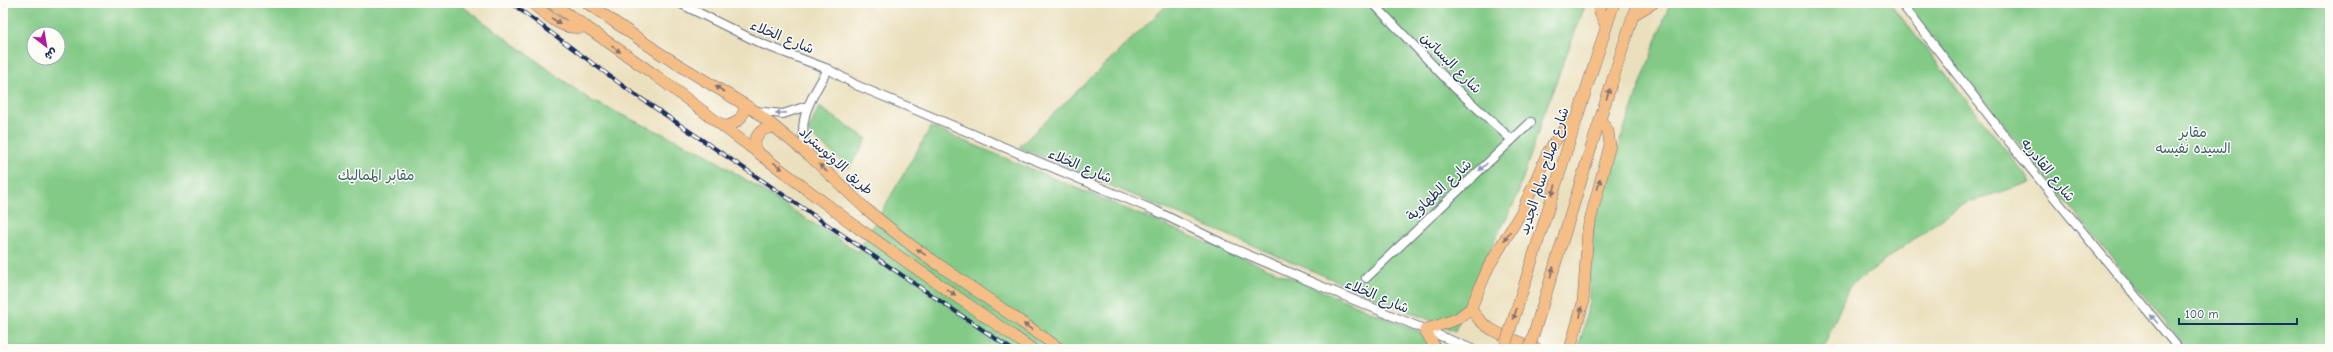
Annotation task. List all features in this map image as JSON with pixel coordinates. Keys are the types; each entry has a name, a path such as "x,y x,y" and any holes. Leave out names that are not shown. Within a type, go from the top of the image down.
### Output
{"highway":[{"path":"532,3 561,24 573,28 584,26"},
{"path":"552,3 756,150 858,228 1032,349"},
{"name":"طريق الاوتوستراد","path":"587,3 661,54 755,111 810,156 866,209 912,246 1060,349"},
{"path":"1598,3 1600,13 1606,26"},
{"name":"شارع صلاح سالم الجديد","path":"1504,349 1614,3"},
{"path":"1529,349 1637,3"},
{"path":"1633,15 1653,3"},
{"path":"723,126 738,121 742,115 744,104"},
{"path":"1436,349 1425,330 1457,319 1471,308 1489,266 1522,211 1548,152 1560,134 1576,119"},
{"path":"1570,349 1583,303 1588,228 1610,145 1608,131 1600,119"},
{"path":"756,150 755,141 759,133 767,128 776,128"},
{"path":"1471,308 1476,318 1484,326 1537,349"}],"street":[{"name":"شارع الخلاء","path":"679,3 762,44 828,69 856,84 1156,211 1230,247 1472,349"},
{"name":"شارع البساتين","path":"1373,3 1454,87 1512,140"},
{"name":"شارع القادريه","path":"1901,3 2082,232 2179,349"},
{"path":"810,156 805,146 802,131 807,106 828,69"},
{"path":"755,111 783,114 807,106"},
{"name":"شارع الطهاوية","path":"1366,278 1531,122"}],"green space":[{"name":"مقابر المماليك","path":"3,3 458,3 590,100 706,154 858,252 931,127 1439,340 1441,349 3,349"},
{"path":"1169,3 1586,3 1545,111 1516,199 1478,273 1455,331 1019,147"},
{"path":"1670,3 1890,3 2031,182 1960,205 1849,287 1823,349 1581,349 1579,344 1583,332 1589,300 1590,240 1601,193"},
{"name":"مقابر السيده نفيسه","path":"1904,3 2330,3 2330,349 2187,349"},
{"path":"819,107 867,139 849,168 808,132"}],"railway":[{"path":"511,3 630,91 1011,349"}]}
